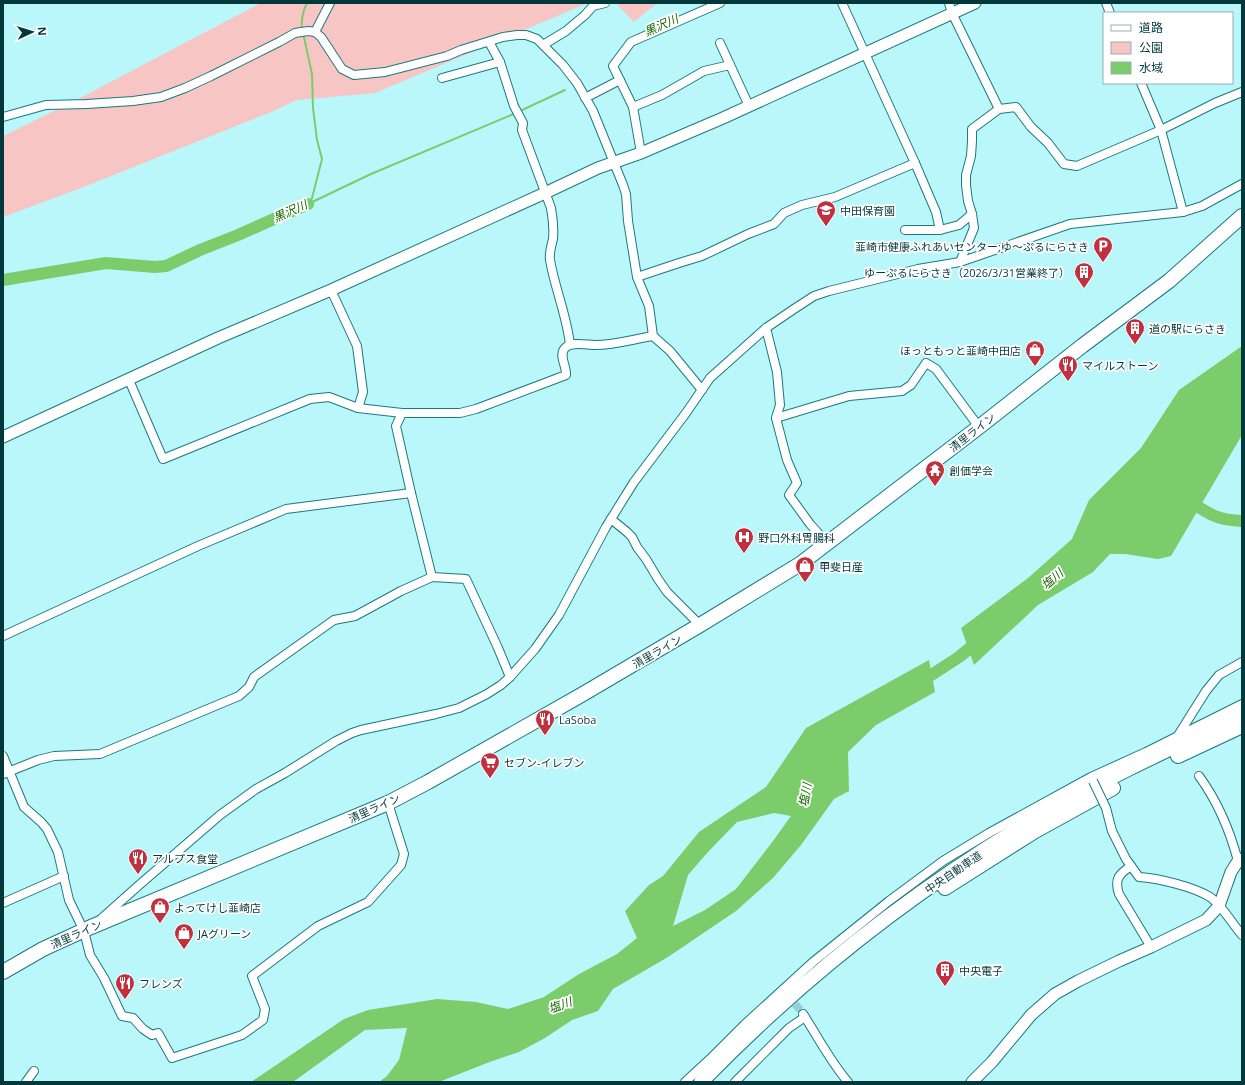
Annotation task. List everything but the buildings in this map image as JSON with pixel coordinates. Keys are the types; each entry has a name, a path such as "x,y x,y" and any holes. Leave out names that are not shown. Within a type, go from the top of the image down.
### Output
{"highway":[{"name":"清里ライン","path":"3,972 43,949 88,929 388,803 576,698 790,571 979,427 1082,346 1169,281 1242,216"},
{"name":"中央自動車道","path":"701,1082 720,1062 795,993 864,935 946,876 1030,822 1146,761 1242,715"},
{"name":"中央自動車道","path":"714,1082 799,1002 870,943 932,897 1035,831 1083,804 1150,769 1242,726"}],"street":[{"path":"315,32 330,3"},
{"path":"543,45 566,31 593,6 605,3"},
{"path":"641,153 633,107 613,66 631,42 720,3"},
{"path":"842,3 915,163 936,212 940,230"},
{"path":"3,438 218,338 331,290 598,168 641,153 749,106 864,53 950,8 975,3"},
{"path":"950,8 999,109"},
{"path":"3,117 46,104 87,104 133,101 160,97 211,76 295,33 309,31 315,32 321,37 342,69 354,75 386,72 447,56 503,37 526,35 537,39 563,65 577,84 593,111 626,194 628,221 637,277 649,306 653,336 670,350 702,390"},
{"path":"489,42 500,62 514,106 523,123 522,130 551,208 554,220 553,239 549,253 565,317 570,345"},
{"path":"720,43 749,106"},
{"path":"442,78 500,62"},
{"path":"633,107 662,95 704,71 730,65"},
{"path":"585,98 620,80"},
{"path":"1141,84 1161,130 1183,212"},
{"path":"960,262 974,228 968,201 966,175 971,156 972,129 999,109 1016,107 1031,127 1048,143 1064,164 1077,166 1161,130 1242,92"},
{"path":"637,277 702,256 748,234 774,224 784,213 802,205 835,197 915,163"},
{"path":"88,929 220,815 256,789 285,773 336,741 352,732 459,708 487,694 510,677 535,649 559,615 611,519 634,482 710,378 766,328 814,296 918,269 960,262 1028,240 1070,224 1183,212 1202,206 1242,184"},
{"path":"905,230 940,230 959,225 972,214"},
{"path":"331,290 357,346 363,392 358,408"},
{"path":"766,328 777,372 780,406 776,418 787,460 797,483 790,495 810,524 827,543"},
{"path":"129,380 163,460 310,399 329,397 358,408 402,413 460,413 476,409 566,375 567,371 562,354 564,349 570,345 606,345 653,336"},
{"path":"776,418 849,396 902,391 911,385 926,363 936,369 979,427"},
{"path":"402,413 396,426 432,577"},
{"path":"3,636 198,546 286,509 411,493"},
{"path":"611,519 632,538 667,592 700,625"},
{"path":"6,773 38,760 54,756 100,754 239,696 249,687 254,677 334,620 355,616 432,577 466,579 510,677"},
{"path":"1179,735 1206,691 1219,675 1242,662"},
{"path":"685,1082 744,1025 813,962 889,901 943,861 989,833 1092,779 1242,704"},
{"path":"3,756 6,773 24,807 47,829 58,852 69,900 88,929 90,955 104,978 122,1016 133,1018 143,1029 152,1035 158,1033 172,1058 242,1035 263,1020 265,1009 252,976 318,926 368,902 401,865 404,854 388,803"},
{"path":"972,1082 997,1056 1031,1015 1056,994 1078,981 1206,920 1219,906 1231,872 1240,860 1213,798 1199,776"},
{"path":"1092,779 1106,808 1112,831 1126,859 1139,877 1149,877 1192,889 1211,898 1242,935"},
{"path":"1131,866 1119,875 1116,883 1118,894 1152,947"},
{"path":"3,903 64,876"},
{"path":"735,1082 804,1015 829,1058 848,1082"},
{"path":"26,1082 34,1071"}],"green space":[{"path":"261,3 588,3 375,93 297,100 271,112 81,188 3,217 3,136 80,98"},
{"path":"616,3 657,3 634,22"}],"water":[{"path":"1242,346 1242,435 1171,556 1158,559 1125,554 1110,554 1093,572 1038,605 974,665 961,628 1028,578 1072,539 1089,500 1141,448 1179,390"},
{"path":"929,660 935,692 876,725 848,752 849,791 834,799 801,845 773,878 736,911 668,957 613,989 598,1011 572,1020 545,1038 519,1052 439,1082 379,1082 387,1076 399,1060 407,1028 365,1030 293,1082 251,1082 344,1019 368,1010 437,999 476,1002 508,1009 544,997 579,974 617,954 637,938 625,911 649,885 663,876 699,832 766,787 806,728","holes":["774,813 791,816 736,889 705,910 673,926 688,875 737,822"]}],"waterway":[{"path":"302,29 304,9 307,3"},
{"path":"303,33 312,74 313,108 317,140 322,159 312,198 309,203"},
{"name":"黒沢川","path":"520,111 565,90"},
{"name":"黒沢川","path":"308,204 371,174 516,113"},
{"name":"黒沢川","path":"3,280 106,263 155,267 166,266 308,204"},
{"path":"1189,501 1214,516 1242,521"},
{"name":"塩川","path":"919,683 959,657 981,639"}],"tunnel":[{"path":"787,995 803,1013"}],"railway":[{"path":"54,3 64,3"}],"place":[{"name":"中田保育園","path":"826,227"},
{"name":"韮崎市健康ふれあいセンター;ゆ～ぷるにらさき","path":"1103,263"},
{"name":"ゆーぷるにらさき（2026/3/31営業終了）","path":"1084,289"},
{"name":"道の駅にらさき","path":"1135,345"},
{"name":"ほっともっと韮崎中田店","path":"1035,367"},
{"name":"マイルストーン","path":"1068,382"},
{"name":"創価学会","path":"935,487"},
{"name":"野口外科胃腸科","path":"744,554"},
{"name":"甲斐日産","path":"805,583"},
{"name":"LaSoba","path":"545,736"},
{"name":"セブン-イレブン","path":"490,779"},
{"name":"アルプス食堂","path":"138,875"},
{"name":"よってけし韮崎店","path":"160,924"},
{"name":"JAグリーン","path":"184,950"},
{"name":"中央電子","path":"945,987"},
{"name":"フレンズ","path":"125,1000"}]}
